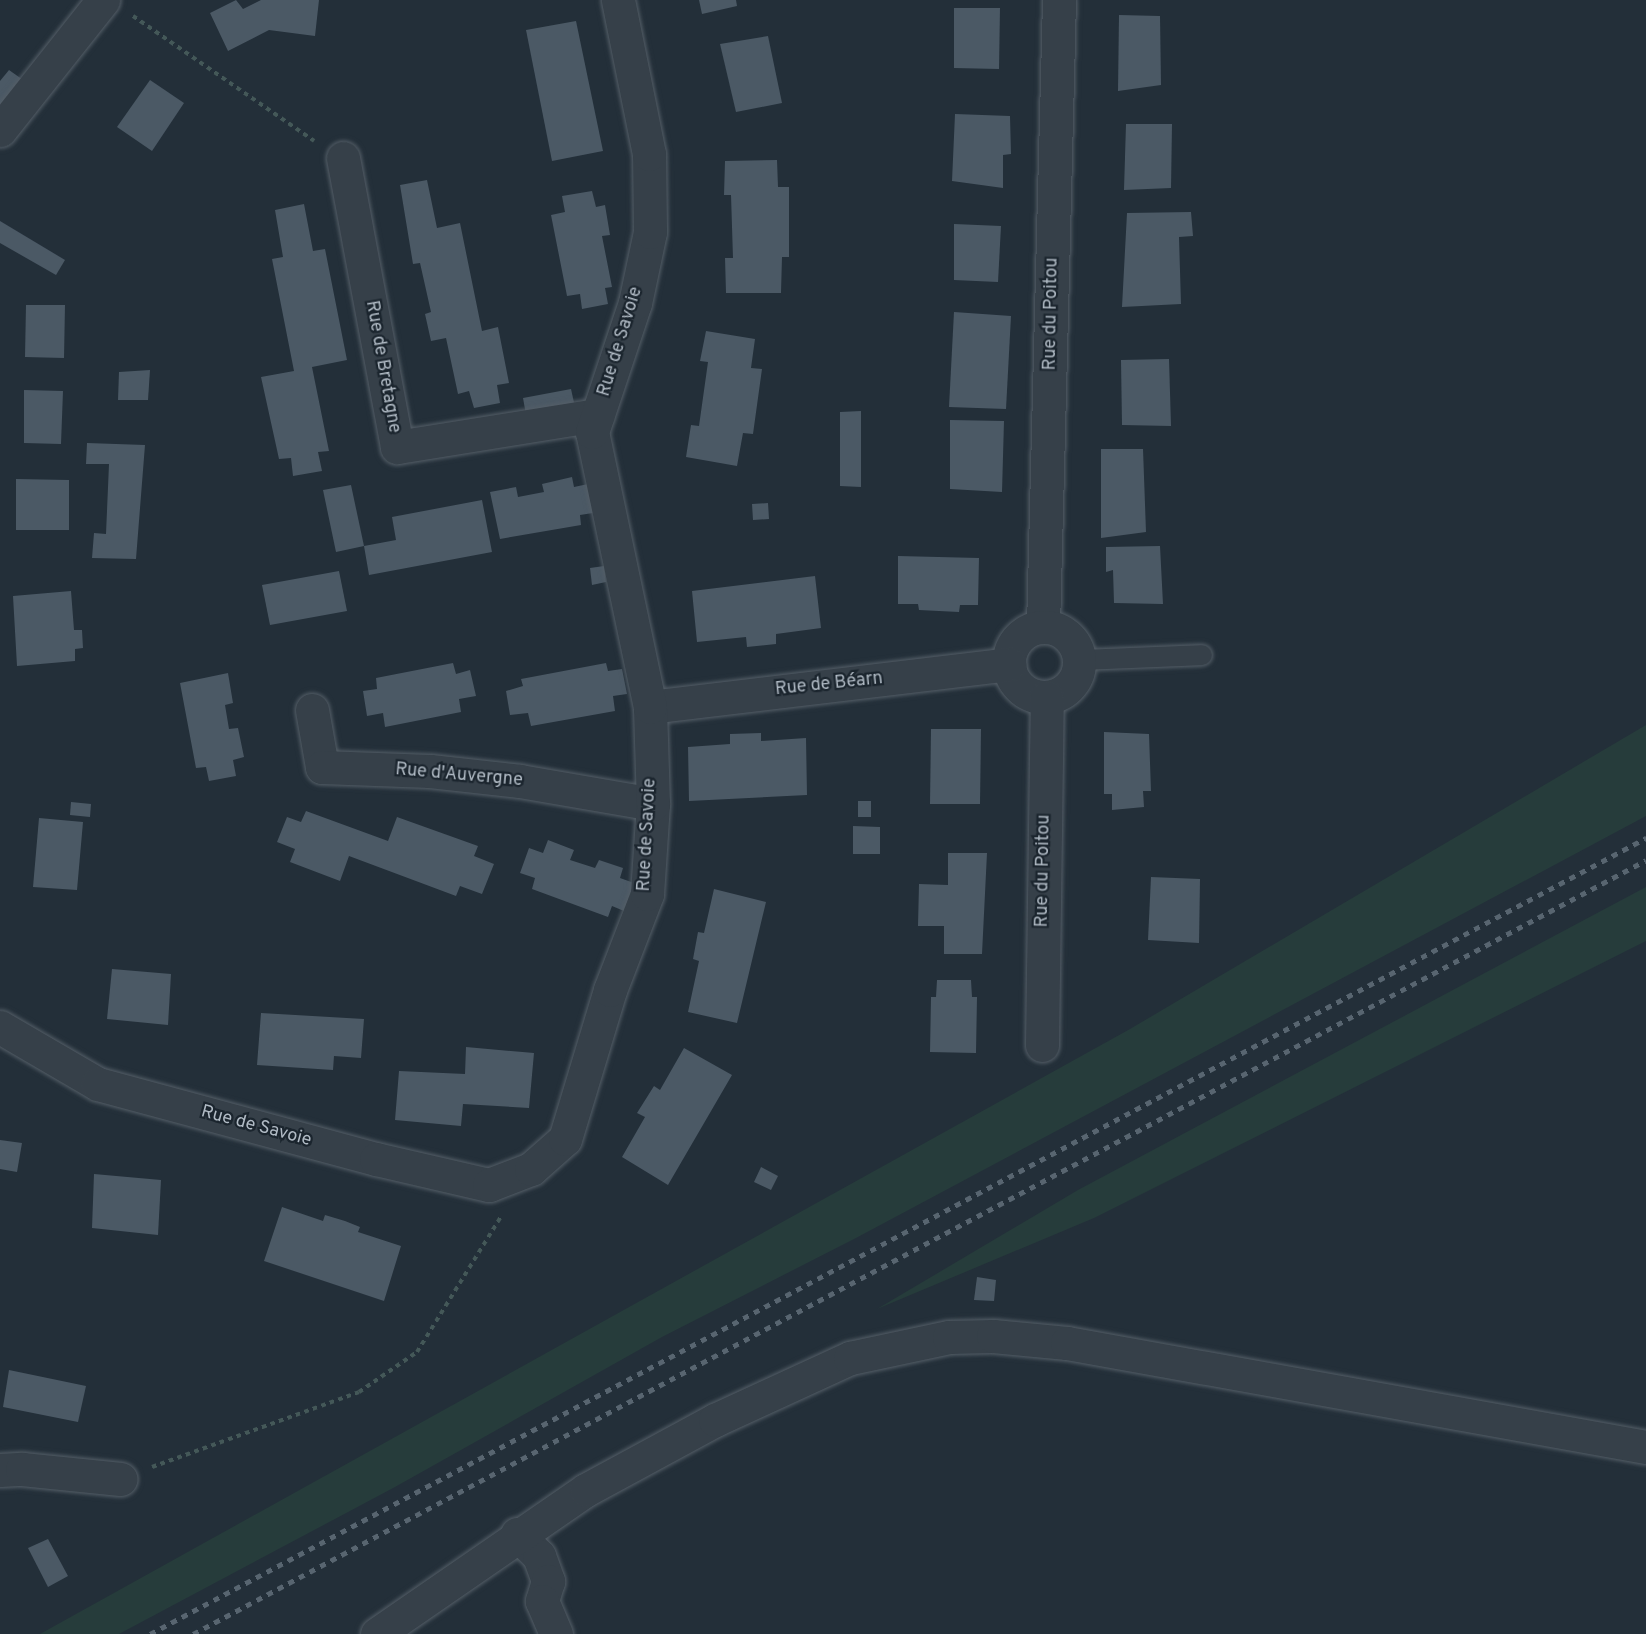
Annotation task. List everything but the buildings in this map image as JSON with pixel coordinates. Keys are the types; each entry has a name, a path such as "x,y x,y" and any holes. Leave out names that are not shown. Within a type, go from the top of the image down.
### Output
{"street":[{"name":"Rue de Savoie","path":"0,1027 98,1084 376,1159 489,1185 531,1169 565,1139 610,990 647,894 652,804 650,706 592,432 635,303 650,232 649,154 618,0"},
{"name":"Rue du Poitou","path":"1043,627 1059,0"},
{"path":"0,130 117,7"},
{"name":"Rue de Bretagne","path":"343,158 397,447 597,415"},
{"path":"1043,627 1067,636 1078,660 1072,683 1047,697 1019,688 1009,664 1018,638 1043,627"},
{"name":"Rue de Béarn","path":"650,706 1009,664"},
{"name":"Rue du Poitou","path":"1042,1045 1047,697"},
{"name":"Rue d'Auvergne","path":"312,710 322,767 441,772 652,804"},
{"path":"377,1634 518,1534 649,1454 807,1375 860,1355 949,1337 993,1336 1067,1343 1646,1447"},
{"path":"0,1470 22,1469 120,1479"},
{"path":"518,1534 539,1556 548,1581 542,1601 556,1634"}],"lane":[{"path":"1078,660 1202,655"}],"path":[{"path":"117,7 230,80 305,136 343,158"},
{"path":"120,1479 359,1392 417,1352 531,1169"}],"green space":[{"path":"1646,725 1646,816 856,1238 662,1337 395,1487 119,1634 40,1634 1130,1029"},
{"path":"1646,887 1646,941 1094,1218 877,1309 1078,1190"}],"railway":[{"path":"150,1634 1646,838"},
{"path":"193,1634 1646,860"}]}
